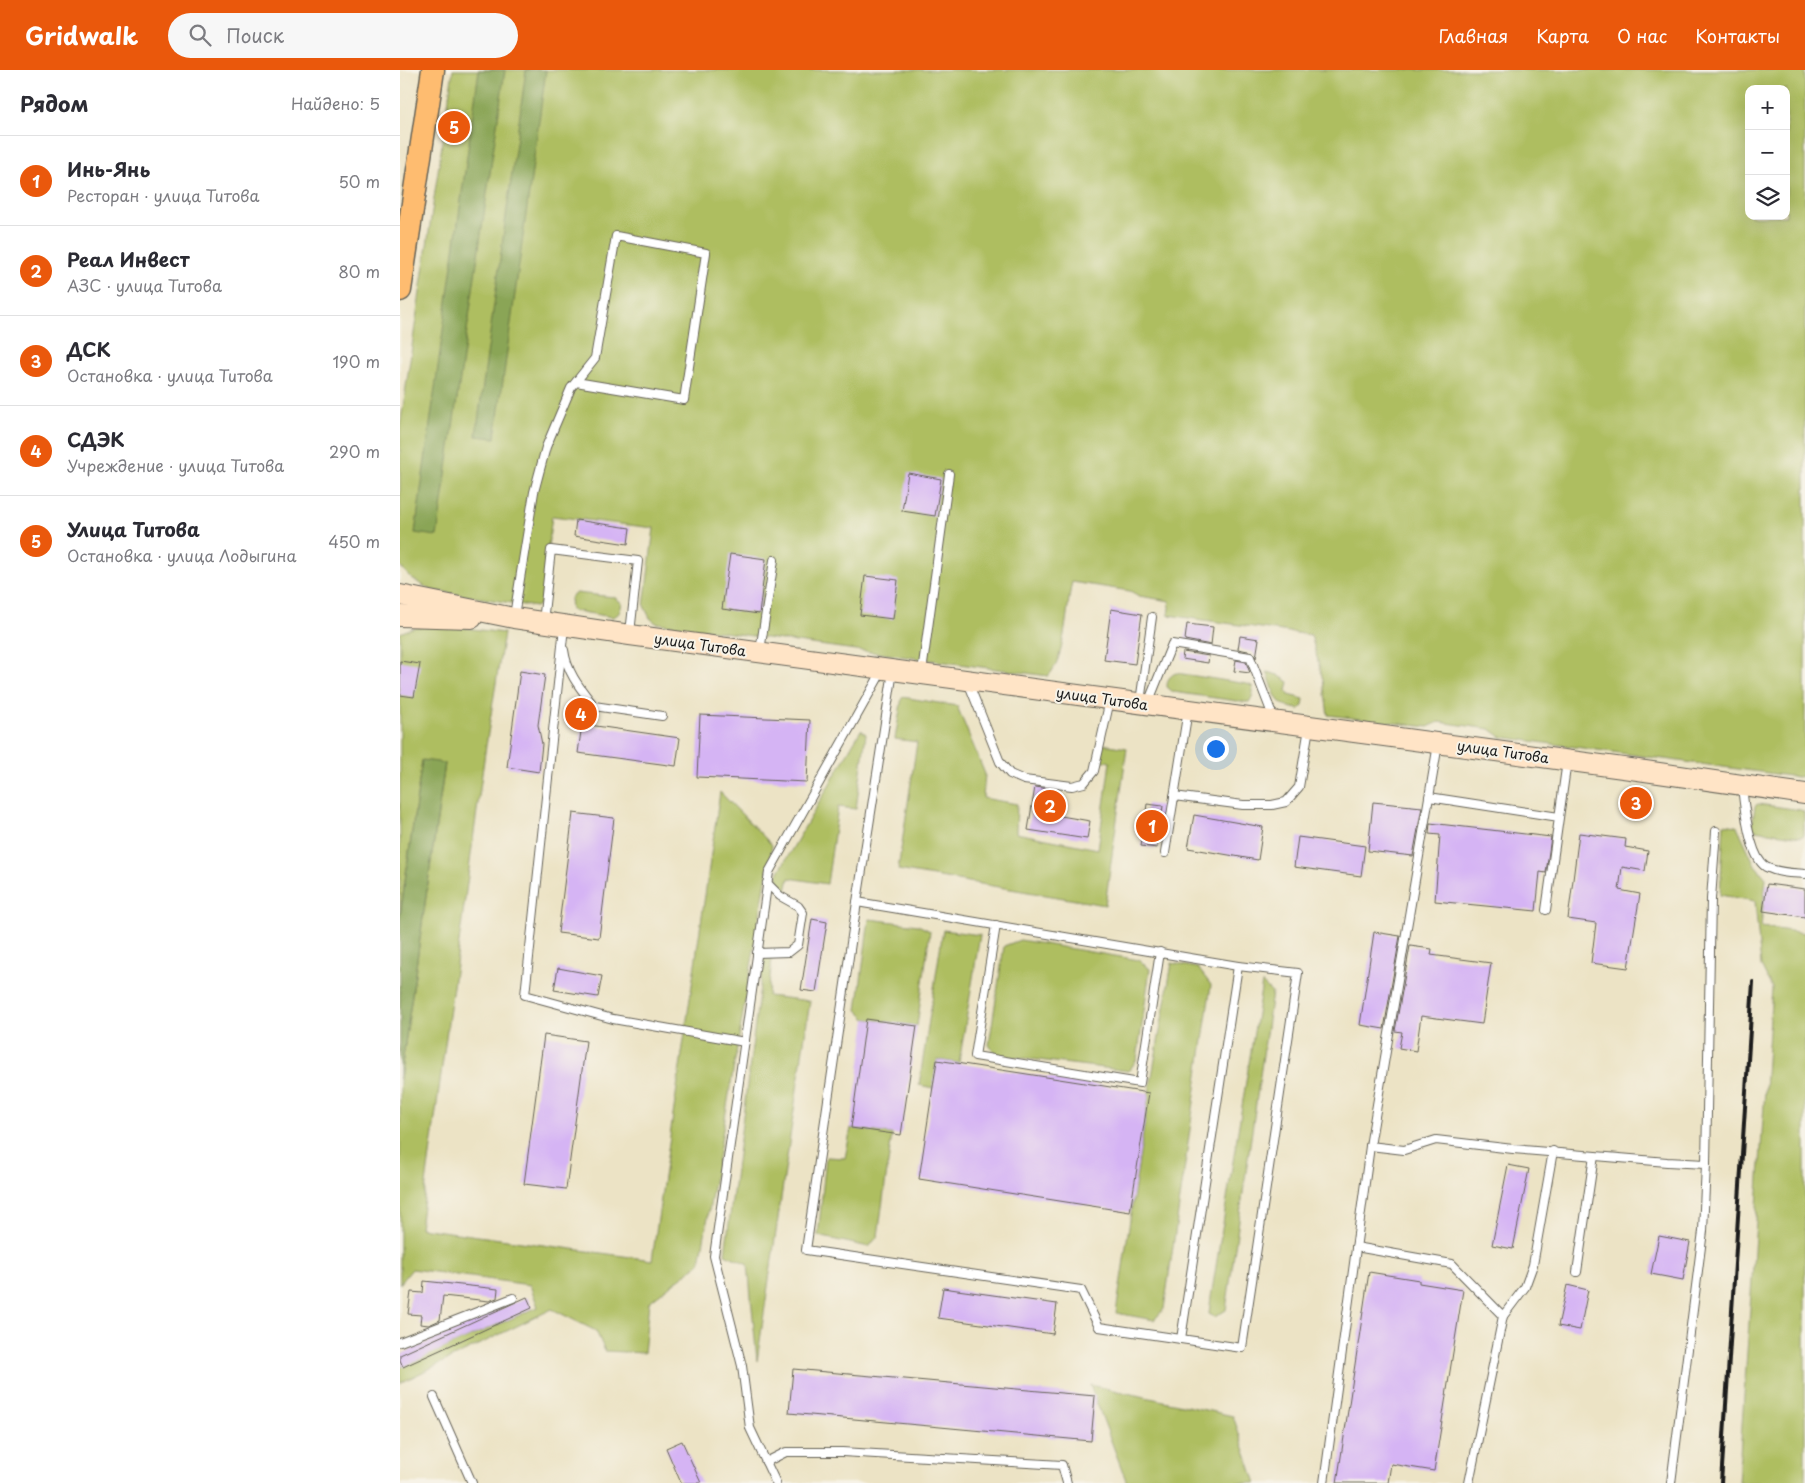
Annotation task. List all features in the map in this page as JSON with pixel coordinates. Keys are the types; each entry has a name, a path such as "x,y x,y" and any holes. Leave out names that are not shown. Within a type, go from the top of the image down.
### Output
{"main road":[{"path":"400,290 433,70"},
{"path":"400,585 408,596"},
{"name":"улица Титова","path":"408,596 514,618 543,622 563,632 630,635 1805,794"},
{"path":"404,618 514,618"}],"lane":[{"path":"514,618 534,492 546,447 571,388 595,358 616,236 706,253 684,400 576,382"},
{"path":"922,674 949,474"},
{"path":"543,622 551,550 638,561 630,635"},
{"path":"760,653 774,560"},
{"path":"1144,704 1152,617"},
{"path":"563,632 565,658 575,682 594,706 662,716"},
{"path":"563,632 525,995 613,1020 745,1042"},
{"path":"1144,704 1172,644 1250,657 1275,721"},
{"path":"776,1483 750,1428 742,1366 714,1256 769,872 888,670"},
{"path":"857,902 1238,966 1298,973 1242,1348 1099,1327 1081,1290 806,1250 857,902 888,670"},
{"path":"968,681 1000,762 1010,774 1024,780 1072,786 1084,783 1094,771 1110,700"},
{"path":"1165,852 1188,710"},
{"path":"1174,796 1243,805 1272,805 1286,802 1299,787 1310,726"},
{"path":"1324,1483 1370,1146 1438,744"},
{"path":"1546,910 1567,761"},
{"path":"1742,786 1746,824 1759,860 1764,866 1774,870 1805,874"},
{"path":"1429,797 1559,817"},
{"path":"1671,1483 1703,1231 1711,899 1716,832"},
{"path":"757,953 789,952 798,945 803,913 798,906 780,896 767,883"},
{"path":"996,925 975,1056 1140,1083 1160,952"},
{"path":"1181,1339 1238,966"},
{"path":"1370,1146 1404,1150 1436,1140 1514,1149 1706,1164"},
{"path":"1469,1483 1503,1316 1525,1287 1533,1264 1553,1151"},
{"path":"1577,1272 1594,1156"},
{"path":"1356,1247 1452,1264 1503,1316"},
{"path":"400,1342 513,1298"},
{"path":"434,1397 472,1483"},
{"path":"766,1462 786,1452 842,1452 1062,1465 1067,1483"}],"green space":[{"path":"453,70 1805,70 1805,776 1797,777 1501,737 1490,729 1439,722 1428,727 1328,715 1323,680 1311,635 1168,615 1170,601 1139,596 1130,591 1072,582 1062,645 1054,668 1048,676 656,623 650,618 644,606 654,528 552,516 541,601 536,607 431,590 412,579 400,566 400,427"},
{"path":"479,70 505,70 437,536 415,533"},
{"path":"526,70 546,70 495,438 476,436"},
{"path":"576,593 614,597 622,603 620,610 617,615 612,617 571,610 570,598"},
{"path":"449,626 504,633 485,752 420,1228 652,1260 720,792 772,845 700,1263 649,1302 644,1353 605,1351 596,1331 552,1309 400,1383 400,1367 538,1307 530,1285 412,1269 400,1284 400,1079 445,764 422,761 400,916 400,633 415,627"},
{"path":"1267,672 1278,675 1289,682 1287,691 1289,695 1304,699 1303,706 1299,709 1280,702 1274,693"},
{"path":"1176,673 1247,684 1252,686 1252,696 1249,702 1244,702 1173,692 1167,687 1167,682"},
{"path":"902,697 957,706 985,774 983,798 1017,804 1016,833 1098,849 1110,762 1100,760 1102,744 1127,748 1105,905 898,870 917,742 895,739"},
{"path":"861,730 866,734 856,809 838,807 827,884 789,878 786,891 781,888 777,875"},
{"path":"422,760 445,763 400,1079 400,917"},
{"path":"1758,804 1804,812 1804,835 1801,837 1755,830 1752,827 1755,806"},
{"path":"1724,824 1737,826 1755,865 1766,878 1761,927 1805,933 1805,1483 1738,1483 1772,988 1761,966 1755,901 1720,895"},
{"path":"869,919 918,925 930,931 917,1026 866,1019 857,1010"},
{"path":"943,930 980,935 959,1063 937,1060 933,1088 919,1085"},
{"path":"1020,940 1139,960 1150,969 1137,1059 1129,1071 997,1055 989,1045 1004,946"},
{"path":"770,956 772,959 768,996 810,1001 757,1361 748,1264 725,1254 763,963 764,958"},
{"path":"1172,963 1198,968 1211,985 1164,1309 1154,1320 1116,1313 1149,1093"},
{"path":"1262,983 1272,993 1226,1310 1215,1317 1209,1314 1211,1297"},
{"path":"851,1128 892,1134 878,1236 869,1247 818,1236 826,1157 845,1158"},
{"path":"1090,1385 1233,1416 1256,1483 1127,1483"}],"building":[{"path":"908,473 941,479 935,516 902,511"},
{"path":"576,520 630,528 628,544 574,536"},
{"path":"730,554 766,559 759,614 722,609"},
{"path":"865,576 898,580 893,619 860,615"},
{"path":"1111,609 1142,614 1135,664 1104,660"},
{"path":"1187,624 1213,627 1211,645 1185,640"},
{"path":"1240,636 1259,639 1256,658 1253,652 1238,649"},
{"path":"1183,652 1209,656 1208,663 1182,659"},
{"path":"1236,660 1246,662 1250,673 1234,671"},
{"path":"400,661 420,664 414,697 400,695"},
{"path":"520,671 545,675 538,725 542,744 539,772 507,767"},
{"path":"700,715 810,720 807,782 697,777"},
{"path":"582,724 680,738 676,766 578,753"},
{"path":"1035,787 1059,790 1055,815 1090,821 1087,839 1028,830"},
{"path":"1373,802 1422,807 1413,856 1368,851"},
{"path":"1147,804 1163,806 1157,848 1141,846"},
{"path":"573,813 614,818 599,938 558,933"},
{"path":"1194,815 1263,827 1258,860 1188,848"},
{"path":"1430,823 1551,837 1546,873 1540,872 1536,911 1435,901 1440,835 1429,834"},
{"path":"1579,833 1626,839 1625,847 1648,851 1645,871 1622,867 1619,890 1640,894 1628,968 1591,963 1596,923 1568,919"},
{"path":"1298,837 1365,846 1361,876 1294,867"},
{"path":"1767,884 1805,889 1805,917 1763,911"},
{"path":"812,919 827,922 816,992 801,990"},
{"path":"1374,932 1400,936 1384,1029 1360,1025"},
{"path":"1410,946 1432,949 1431,955 1491,963 1482,1024 1421,1016 1416,1051 1399,1048 1402,1032 1395,1031"},
{"path":"558,968 602,976 598,997 554,990"},
{"path":"866,1019 917,1026 901,1135 851,1128"},
{"path":"544,1035 586,1041 566,1189 524,1184"},
{"path":"937,1060 1149,1093 1130,1212 919,1179"},
{"path":"1508,1165 1529,1169 1513,1249 1492,1245"},
{"path":"1659,1236 1690,1242 1683,1280 1651,1274"},
{"path":"1369,1272 1419,1280 1419,1283 1463,1290 1434,1471 1391,1464 1388,1483 1337,1483"},
{"path":"424,1281 498,1289 497,1298 489,1301 443,1296 440,1320 429,1325 420,1324 421,1315 408,1314 411,1292 423,1293"},
{"path":"1567,1285 1588,1290 1580,1330 1558,1326"},
{"path":"943,1288 1057,1304 1053,1334 938,1318"},
{"path":"527,1297 532,1308 403,1367 400,1355"},
{"path":"793,1369 1095,1396 1091,1441 789,1413"},
{"path":"682,1441 701,1483 681,1483 666,1448"}],"railway":[{"path":"1721,1483 1753,982"}],"place":[{"name":"Улица Титова","path":"454,127"},
{"name":"СДЭК","path":"581,714"},
{"name":"ДСК","path":"1636,803"},
{"name":"Реал Инвест","path":"1050,806"},
{"name":"Инь-Янь","path":"1152,826"}]}
